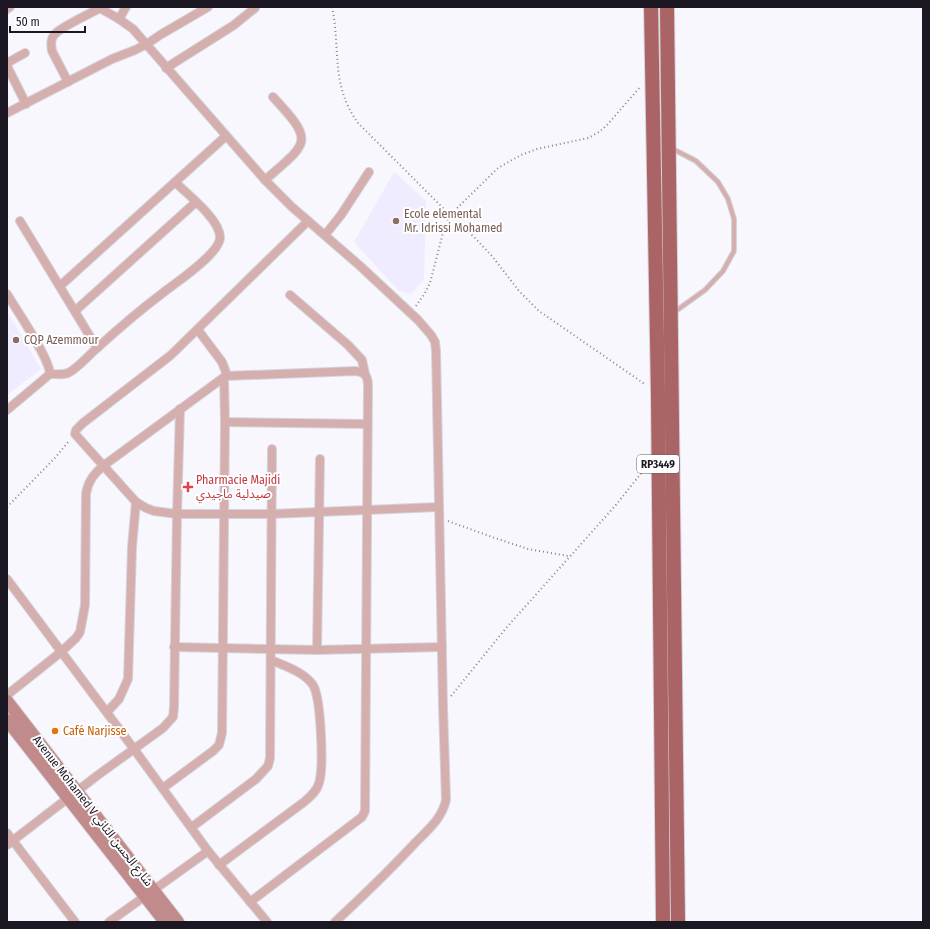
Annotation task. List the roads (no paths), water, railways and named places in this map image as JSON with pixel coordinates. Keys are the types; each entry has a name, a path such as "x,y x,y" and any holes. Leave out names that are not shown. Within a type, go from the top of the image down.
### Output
{"highway":[{"name":"RP3449","path":"651,7 658,395 663,922"},
{"name":"RP3449","path":"667,7 678,922"}],"main road":[{"name":"Avenue Mohamed V شارع الحسن الثاني","path":"7,701 72,796"},
{"name":"Avenue Mohamed V شارع الحسن الثاني","path":"7,720 72,796 150,893 178,922"},
{"name":"Avenue Mohamed V شارع الحسن الثاني","path":"150,893 165,922"}],"street":[{"path":"119,19 126,7"},
{"path":"7,113 112,59 147,44 208,7"},
{"path":"68,82 52,51 51,46 54,35 99,8 119,19 133,29 147,44 166,68 265,180 308,221 360,265 426,328 435,342 446,790 444,808 434,824 402,858 335,922"},
{"path":"166,68 234,25 255,8"},
{"path":"7,63 25,53"},
{"path":"7,66 26,104"},
{"path":"265,180 297,152 302,143 300,129 273,97"},
{"path":"60,286 226,136"},
{"path":"325,235 369,172"},
{"path":"7,410 50,374 68,373 153,301 201,263 217,247 220,238 217,228 209,216 175,182"},
{"path":"75,311 196,202"},
{"path":"20,221 97,348"},
{"path":"308,221 171,355 83,423 74,434 136,502 154,511 177,514 271,514 439,507"},
{"path":"7,294 44,357 49,367 50,374"},
{"path":"250,902 364,814 366,778 367,650 367,424 369,392 367,377 362,360 348,345 290,295"},
{"path":"163,788 206,757 219,745 223,726 225,377 227,373 222,362 198,330"},
{"path":"7,695 61,652 76,638 82,626 85,605 86,494 92,477 103,466 225,377 350,370 363,372 366,374"},
{"path":"10,843 98,775 163,728 172,717 174,707 174,647 180,409"},
{"path":"225,422 367,424"},
{"path":"192,828 256,779 268,766 270,758 272,650 272,449"},
{"path":"318,650 320,459"},
{"path":"107,712 119,699 128,679 132,547 136,502"},
{"path":"7,579 107,712 208,851 267,922"},
{"path":"174,647 272,650 367,650 442,647"},
{"path":"219,864 304,802 316,790 319,784 321,769 321,745 315,689 305,677 271,660"},
{"path":"7,833 10,843 75,922"},
{"path":"109,922 208,851"}],"lane":[{"path":"669,147 696,161 718,182 728,199 734,218 734,251 722,271 705,290 671,314"}],"place":[{"name":"Ecole elemental Mr. Idrissi Mohamed","path":"396,221"},
{"name":"CQP Azemmour","path":"16,340"},
{"name":"Pharmacie Majidi صيدلية ماجيدي","path":"188,487"},
{"name":"Café Narjisse","path":"55,731"}]}
